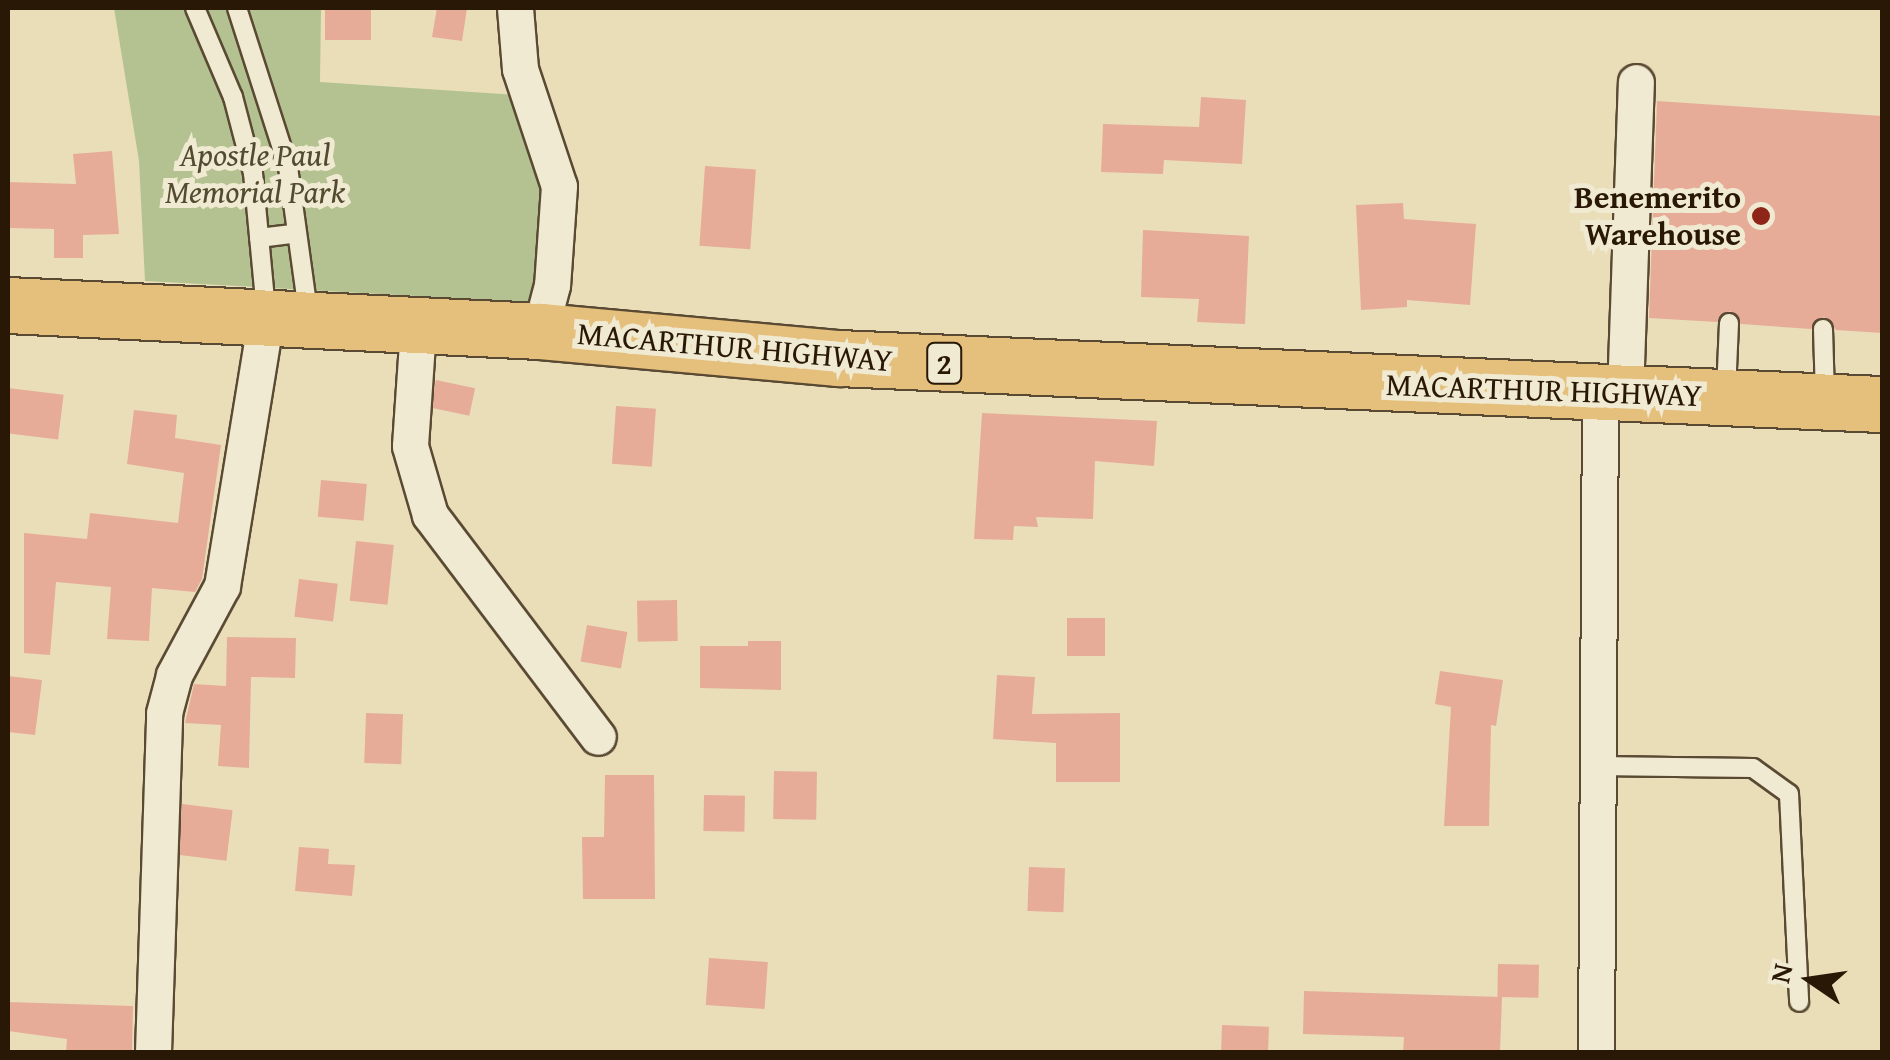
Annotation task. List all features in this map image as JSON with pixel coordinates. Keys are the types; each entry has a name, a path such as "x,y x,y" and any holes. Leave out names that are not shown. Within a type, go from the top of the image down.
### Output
{"highway":[{"name":"MACARTHUR HIGHWAY","path":"8,305 540,331 839,358 1882,404"}],"street":[{"path":"515,8 520,69 559,186 552,285 540,331"},
{"path":"1596,1052 1595,766 1612,394 1636,82"},
{"path":"153,1052 164,714 174,675 222,586 288,320"},
{"path":"418,328 410,446 430,515 598,737"}],"lane":[{"path":"196,8 233,97 252,173 259,238 288,320"},
{"path":"237,8 288,167 297,233 288,320"},
{"path":"252,173 288,167"},
{"path":"259,238 297,233"},
{"path":"1725,398 1729,323"},
{"path":"1823,330 1825,402"},
{"path":"1595,766 1753,768 1788,794 1798,1002"}],"green space":[{"name":"Apostle Paul Memorial Park","path":"114,8 321,8 320,82 516,95 550,183 544,303 145,281 139,161"}],"building":[{"path":"325,8 371,8 371,40 325,40"},
{"path":"437,8 467,8 462,41 432,37"},
{"path":"1201,97 1246,100 1242,164 1164,160 1163,174 1101,172 1103,124 1199,127"},
{"name":"Benemerito Warehouse","path":"1657,101 1882,116 1882,333 1836,330 1824,317 1811,329 1741,324 1730,311 1717,322 1649,318"},
{"path":"112,151 119,234 83,235 83,258 54,258 54,229 8,228 8,182 76,184 73,154"},
{"path":"705,166 756,170 750,249 699,246"},
{"path":"1403,203 1404,219 1476,224 1470,305 1407,300 1407,307 1361,310 1356,205"},
{"path":"1143,230 1249,236 1245,324 1197,322 1199,299 1141,297"},
{"path":"436,380 475,388 469,416 430,407"},
{"path":"8,388 64,395 58,439 8,433"},
{"path":"616,406 656,409 652,467 612,464"},
{"path":"134,410 177,415 175,438 221,445 202,579 195,592 152,588 149,641 107,639 111,587 56,582 50,655 24,653 24,533 87,539 90,513 178,523 184,473 127,464"},
{"path":"982,413 1157,421 1154,466 1095,461 1093,519 1036,517 1038,527 1014,526 1013,540 974,539"},
{"path":"321,480 367,484 364,521 318,517"},
{"path":"356,541 394,545 388,605 350,601"},
{"path":"299,579 338,584 333,621 294,617"},
{"path":"677,600 678,641 638,642 637,601"},
{"path":"1067,618 1105,618 1105,656 1067,656"},
{"path":"587,625 627,632 621,669 581,661"},
{"path":"227,637 296,638 295,678 251,677 249,768 218,766 221,725 185,723 194,684 226,686"},
{"path":"748,641 781,641 781,690 700,688 700,646 748,646"},
{"path":"1440,671 1503,680 1496,726 1491,725 1489,826 1444,826 1451,707 1435,704"},
{"path":"997,675 1035,677 1032,714 1120,713 1120,782 1056,782 1056,743 993,739"},
{"path":"8,676 42,680 35,735 8,732"},
{"path":"366,713 403,714 401,764 364,763"},
{"path":"774,771 817,772 816,820 773,819"},
{"path":"605,775 654,775 655,899 583,899 582,837 604,837"},
{"path":"704,795 745,796 744,832 703,831"},
{"path":"182,804 233,810 226,861 176,855"},
{"path":"299,847 329,849 328,864 355,865 352,896 295,891"},
{"path":"1029,867 1065,868 1063,912 1027,911"},
{"path":"709,958 768,962 765,1009 706,1005"},
{"path":"1498,964 1539,965 1538,998 1497,997"},
{"path":"1304,991 1502,997 1500,1052 1403,1052 1404,1037 1303,1034"},
{"path":"8,1002 133,1006 132,1052 66,1052 67,1039 8,1031"},
{"path":"1222,1025 1269,1027 1268,1052 1221,1052"}],"place":[{"name":"Benemerito Warehouse","path":"1761,216"}]}
